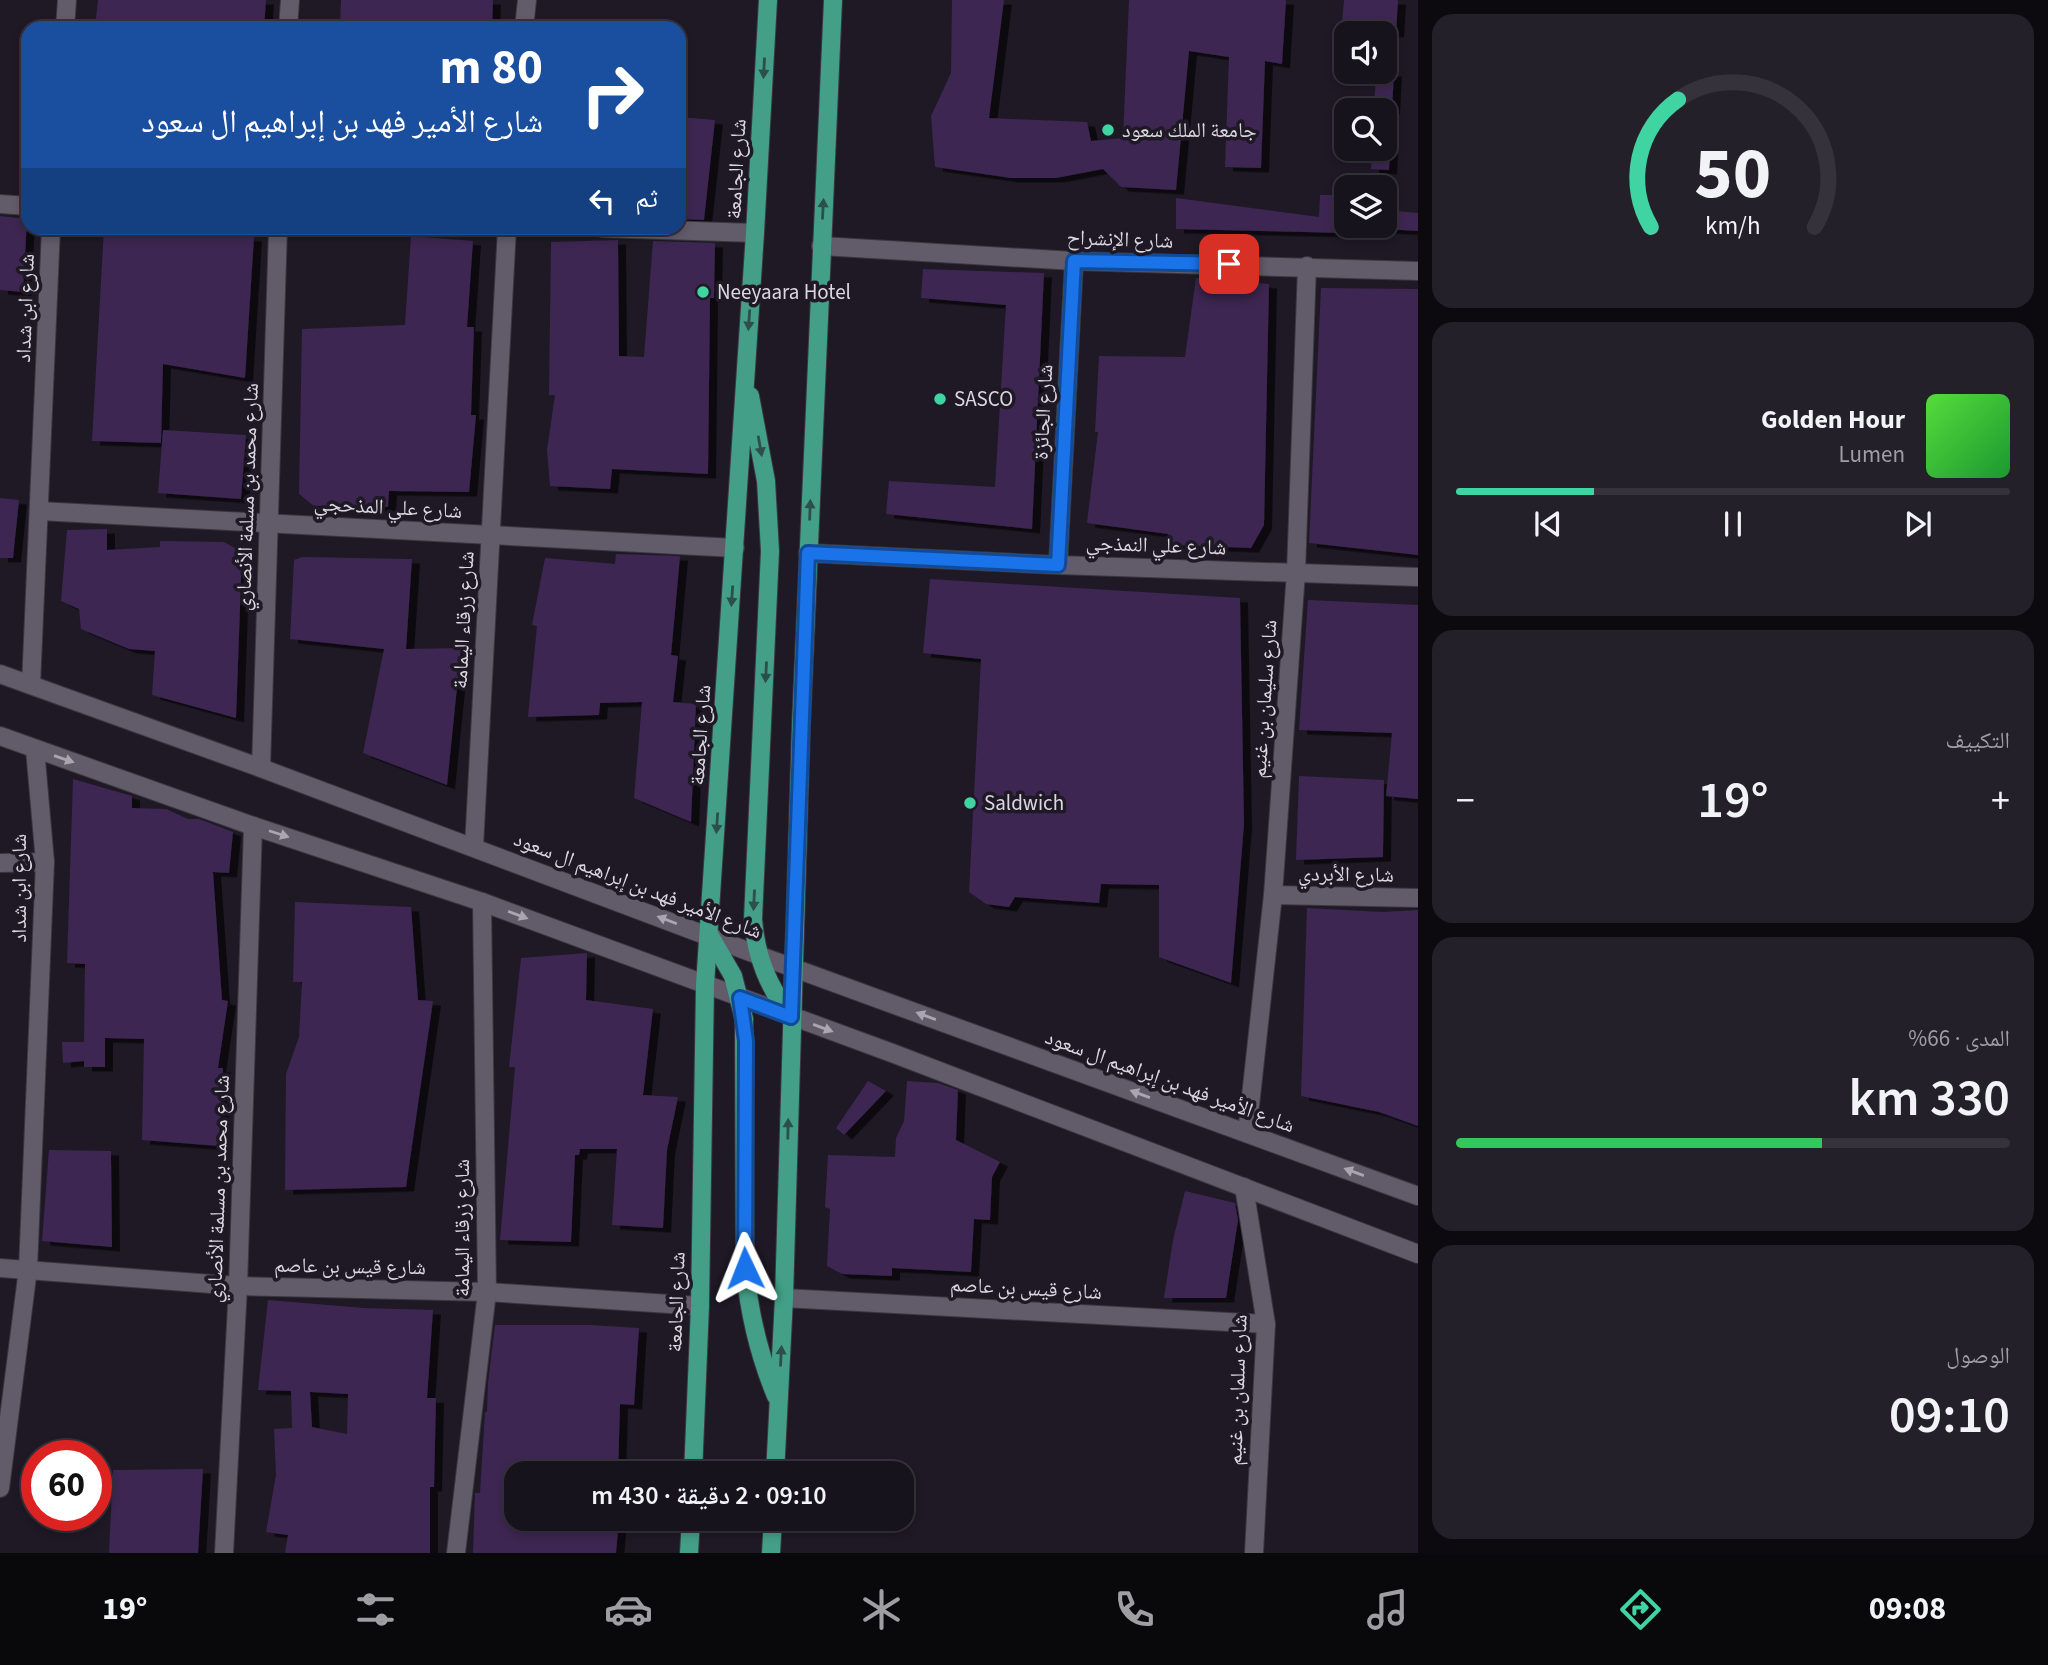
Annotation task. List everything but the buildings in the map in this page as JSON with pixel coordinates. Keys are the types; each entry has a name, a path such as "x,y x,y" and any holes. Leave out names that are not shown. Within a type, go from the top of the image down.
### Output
{"main road":[{"name":"شارع الجامعة","path":"694,1461 700,1306 705,985 746,379 768,0"},
{"path":"776,1461 784,1298 808,553 833,0"},
{"path":"746,379 762,458 770,551 753,919 758,955 771,988 791,1017"},
{"path":"710,936 723,955 740,998 746,1041 747,1296 759,1350 779,1403"},
{"path":"689,1553 690,1531"},
{"path":"771,1553 772,1531"}],"street":[{"path":"66,21 67,0"},
{"path":"288,21 290,0"},
{"path":"525,21 527,0"},
{"path":"0,204 21,206"},
{"path":"686,231 755,233"},
{"name":"شارع ابن شداد","path":"31,685 51,235"},
{"name":"شارع محمد بن مسلمة الأنصاري","path":"261,768 278,235"},
{"name":"شارع زرقاء اليمامة","path":"474,847 507,235"},
{"name":"شارع الإنشراح","path":"821,246 1074,261 1418,271"},
{"name":"شارع الجائزة","path":"1058,565 1074,261"},
{"name":"شارع سليمان بن غنيم","path":"1247,1133 1273,895 1296,572 1307,266"},
{"name":"شارع علي المذحجي","path":"38,511 735,548"},
{"name":"شارع علي النمذجي","path":"808,553 1058,565 1418,577"},
{"name":"شارع الأمير فهد بن إبراهيم ال سعود","path":"0,674 1418,1196"},
{"path":"0,736 253,826 482,902 1418,1254"},
{"name":"شارع ابن شداد","path":"0,1488 29,1269 45,862 36,749"},
{"name":"شارع محمد بن مسلمة الأنصاري","path":"224,1553 238,1286 253,826"},
{"path":"0,863 45,862"},
{"name":"شارع الأبردي","path":"1273,895 1418,898"},
{"name":"شارع زرقاء اليمامة","path":"456,1553 487,1292 482,902"},
{"name":"شارع سلمان بن غنيم","path":"1244,1187 1266,1324 1254,1553"},
{"name":"شارع قيس بن عاصم","path":"0,1268 238,1286 487,1292 700,1306"},
{"name":"شارع قيس بن عاصم","path":"784,1298 1266,1324"}],"place":[{"name":"جامعة الملك سعود","path":"1108,130"},
{"name":"Neeyaara Hotel","path":"703,292"},
{"name":"SASCO","path":"940,399"},
{"name":"Saldwich","path":"970,803"}],"route":[{"path":"745,1268 746,1041 740,998 791,1017 798,884 808,553 1058,565 1074,261 1229,264"}]}
